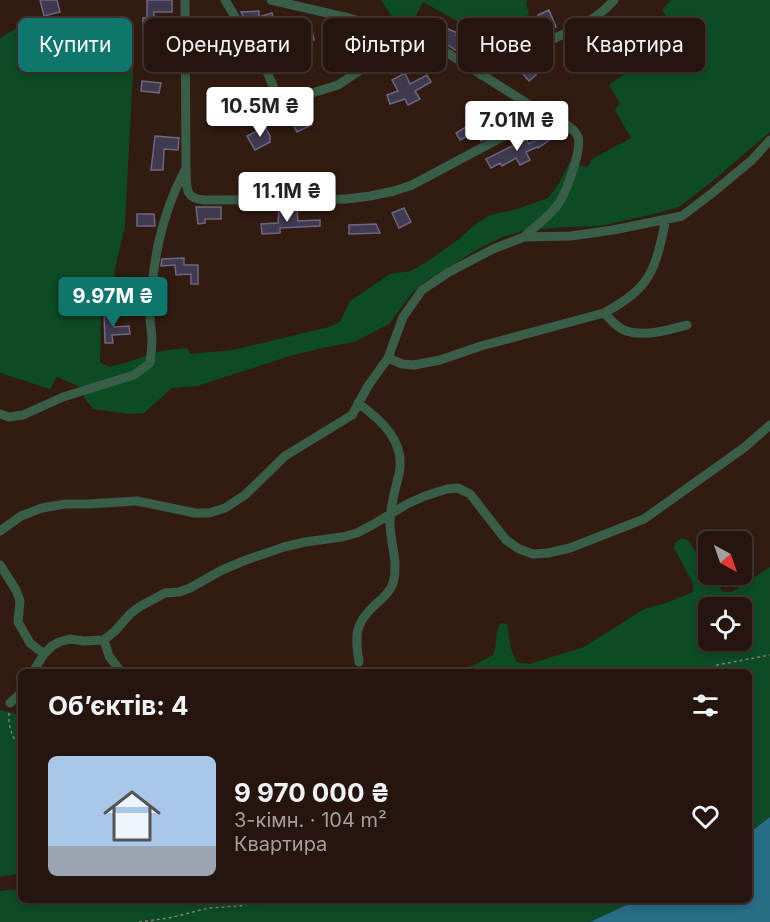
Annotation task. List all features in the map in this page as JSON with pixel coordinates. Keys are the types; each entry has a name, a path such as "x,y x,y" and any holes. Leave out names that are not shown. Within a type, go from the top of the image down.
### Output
{"street":[{"path":"185,0 186,168 188,192 193,198 199,200 346,199 394,191 412,185 506,135 539,111"},
{"path":"225,0 240,25 253,39 277,95 283,101 338,85 357,72"},
{"path":"271,0 349,18"},
{"path":"481,75 515,55 582,27 608,8 614,0"},
{"path":"0,531 21,516 42,508 65,504 137,501 195,513 209,513 225,508 244,495 285,456 352,415 387,358 403,317 423,290 449,272 524,237 556,207 568,185 576,160 579,140 577,135 564,123 539,111 446,52"},
{"path":"524,237 571,236 682,216 752,160 770,140"},
{"path":"0,414 9,417 23,415 63,397 134,375 150,363 152,342 150,319 157,248 164,220 176,187 186,168"},
{"path":"387,358 402,364 414,365 431,362 481,346 604,314 620,305 642,286 650,274 657,261 666,219"},
{"path":"604,314 615,325 638,333 687,325"},
{"path":"358,403 390,431 397,443 400,456 400,472 390,513 390,533 395,559 393,583 359,626 356,633 359,662"},
{"path":"35,669 52,646 70,639 104,640 139,606 165,593 190,588 222,570 273,551 304,542 357,533 406,504 447,489 458,488 470,494 506,540 519,549 532,554 570,548 644,519 745,447 770,425"},
{"path":"0,565 16,590 20,601 18,622 30,643 44,654"},
{"path":"104,640 109,656 119,669"},
{"path":"10,703 18,696"}],"path":[{"path":"711,669 717,665 770,655"},
{"path":"10,703 9,722 14,740 18,745"},
{"path":"139,922 169,918 209,908 254,903"}],"green space":[{"path":"381,0 528,0 526,1 529,15 522,18 458,18 458,22 423,2 415,18 393,18"},
{"path":"671,0 770,0 770,132 679,207 600,226 523,231 502,237 423,283 412,293 389,324 354,342 290,356 197,386 172,388 144,413 131,414 93,409 85,399 80,387 57,377 50,389 0,373 0,38 18,28 18,72 132,72 132,50 134,49 125,226 115,268 112,310 101,312 100,362 109,367 161,351 188,348 190,354 233,350 329,327 340,322 350,301 390,274 411,271 491,215 548,198 558,185 569,163 588,167 592,159 631,138 615,110 620,103 609,85 627,72 705,72 705,18 667,18 662,10"},
{"path":"682,538 688,540 698,556 698,585 718,585 723,592 732,592 743,585 752,585 752,579 770,567 770,817 752,831 752,669 458,669 472,666 493,655 497,630 501,623 507,624 511,649 517,662 529,664 584,647 644,609 693,592 693,583 674,548 676,542"},
{"path":"0,710 18,714 18,874 0,877"},
{"path":"18,889 18,903 631,903 590,922 0,922 0,891"}],"water":[{"path":"770,817 770,922 590,922 631,903 752,903 752,831"}],"building":[{"path":"40,0 57,0 60,12 44,16"},
{"path":"147,0 172,0 172,12 154,12 154,18 147,18"},
{"path":"549,10 552,18 539,18 538,15"},
{"path":"259,11 259,17 272,13 273,18 244,18 241,12"},
{"path":"448,29 458,33 456,35 458,36 458,52 446,44"},
{"path":"521,72 533,72 536,75 529,81"},
{"path":"405,73 410,84 427,75 431,82 415,91 420,99 408,105 405,99 390,104 387,95 398,91 392,80"},
{"path":"142,81 161,83 159,93 141,91"},
{"path":"501,110 508,118 494,130 496,133 481,141 475,132 460,140 456,133 474,122 478,127"},
{"path":"307,115 312,125 297,132 292,122"},
{"path":"265,127 270,136 270,142 255,150 247,136"},
{"path":"546,133 551,139 538,148 526,152 530,160 520,165 516,158 502,166 500,163 491,168 486,159 526,139 529,144"},
{"path":"155,136 179,138 178,150 164,149 163,170 151,170"},
{"path":"196,207 221,207 221,219 205,219 205,223 198,224"},
{"path":"404,208 411,222 399,228 392,213"},
{"path":"279,210 297,210 298,221 320,220 320,226 280,228 280,233 262,234 261,224 278,223"},
{"path":"137,214 154,214 155,226 137,226"},
{"path":"376,224 380,233 349,234 349,225"},
{"path":"184,258 184,265 198,265 198,284 191,284 191,274 176,275 175,265 161,266 162,259"},
{"path":"116,288 138,288 138,300 116,299"},
{"path":"104,313 114,313 114,327 129,326 130,334 112,335 113,343 105,343"}]}
